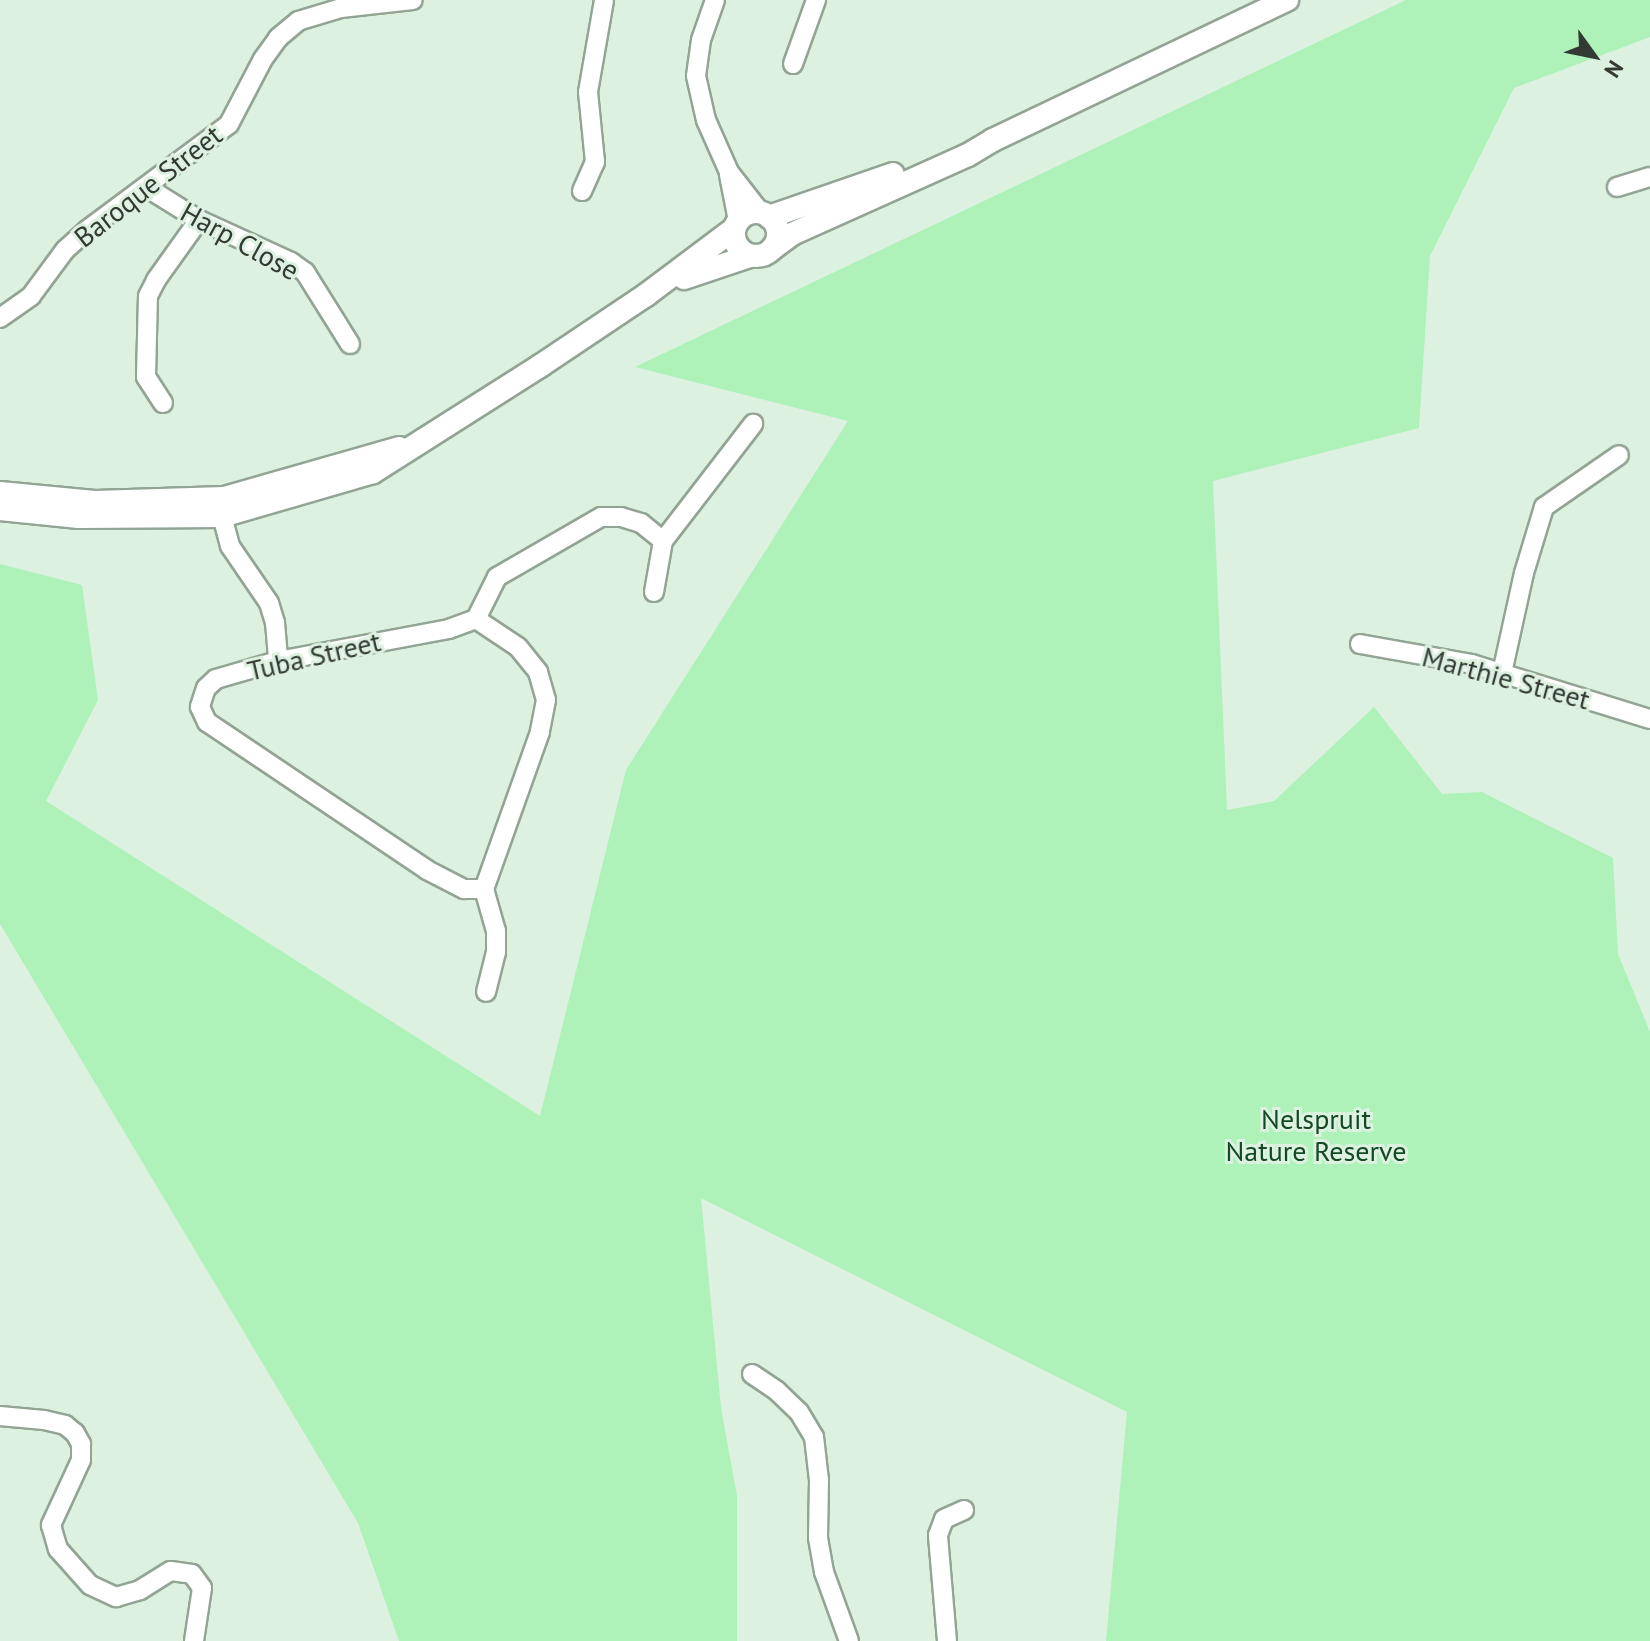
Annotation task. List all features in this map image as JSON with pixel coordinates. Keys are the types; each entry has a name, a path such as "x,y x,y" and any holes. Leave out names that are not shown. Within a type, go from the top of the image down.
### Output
{"main road":[{"path":"646,295 709,267 766,253 792,234 968,155 993,140 1287,0"},
{"path":"0,509 79,517 223,507 394,448 414,446 473,411 646,295 745,215 765,215 993,140"},
{"path":"765,215 777,231 773,248"},
{"path":"736,225 736,245 750,256"},
{"path":"0,493 95,502 223,507"}],"street":[{"name":"Baroque Street","path":"0,318 31,296 65,250 229,124 278,38 298,21 319,13 413,0"},
{"path":"582,191 595,162 588,92 604,0"},
{"path":"715,0 701,40 696,76 706,120 729,172 765,215"},
{"path":"793,64 816,0"},
{"path":"729,172 736,225"},
{"path":"1617,187 1650,177"},
{"name":"Harp Close","path":"146,187 199,220 291,262 305,272 350,344"},
{"path":"163,403 146,377 145,316 148,296 199,220"},
{"path":"654,592 663,541 753,424"},
{"path":"1502,673 1524,573 1544,507 1619,455"},
{"path":"223,507 239,565 269,603 275,623 278,661"},
{"path":"486,992 496,952 496,931 484,889 540,732 546,700 538,672 518,647 476,619 497,577 601,517 621,517 641,523 663,541"},
{"name":"Tuba Street","path":"476,619 449,629 278,661 216,679 201,698 201,715 427,870 464,889 484,889"},
{"name":"Marthie Street","path":"1360,644 1472,664 1650,719"},
{"path":"752,1374 777,1391 799,1412 814,1437 819,1480 818,1538 824,1572 837,1598 849,1641"},
{"path":"0,1416 44,1420 65,1425 75,1433 81,1444 81,1460 51,1525 58,1549 90,1585 116,1597 140,1590 171,1571 192,1574 202,1588 194,1641"},
{"path":"947,1641 938,1535 944,1519 964,1510"}],"green space":[{"name":"Nelspruit Nature Reserve","path":"1406,0 1650,0 1650,37 1514,88 1430,256 1419,428 1213,481 1227,810 1274,801 1374,707 1442,794 1482,792 1613,858 1618,954 1650,1032 1650,1641 1106,1641 1127,1412 701,1198 721,1408 737,1496 737,1641 399,1641 358,1523 0,924 0,564 82,585 98,700 46,801 540,1116 626,770 848,421 635,367"}]}
